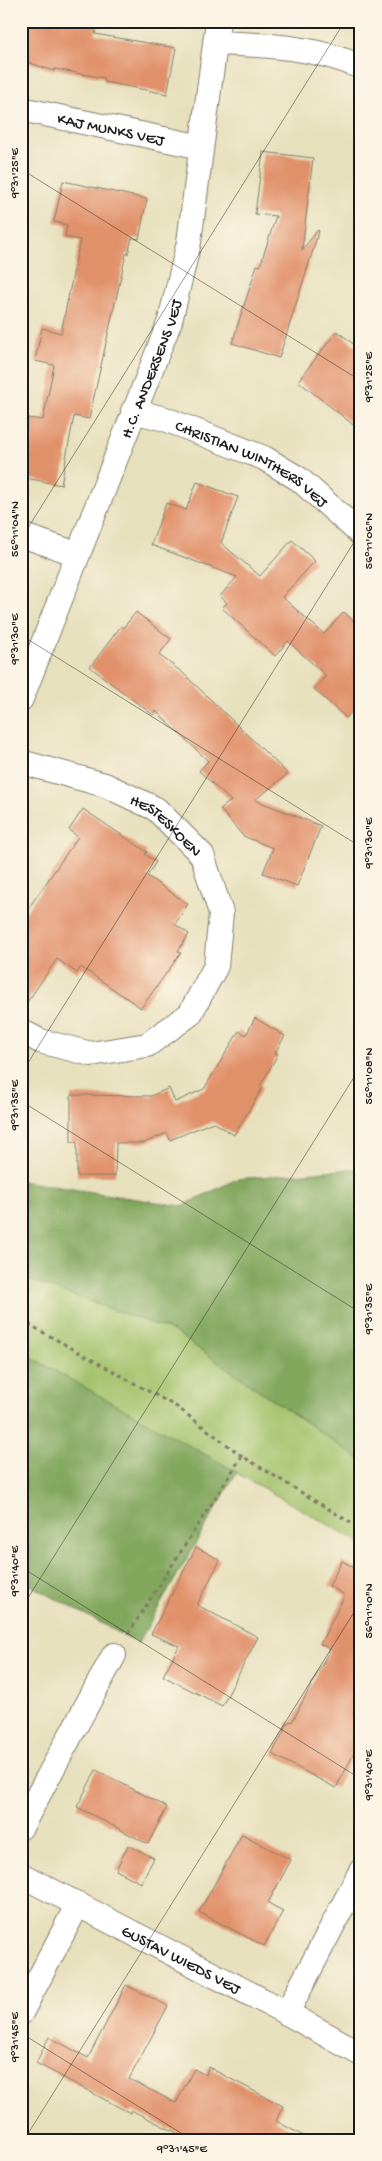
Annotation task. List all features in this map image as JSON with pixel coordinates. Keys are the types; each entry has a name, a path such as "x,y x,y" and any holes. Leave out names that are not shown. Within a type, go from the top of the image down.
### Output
{"street":[{"path":"216,32 342,58 361,67"},
{"name":"H.C. ANDERSENS VEJ","path":"21,699 170,321 189,242 216,32"},
{"name":"KAJ MUNKS VEJ","path":"21,109 192,145 202,150"},
{"name":"CHRISTIAN WINTHERS VEJ","path":"134,411 165,419 264,458 299,479 361,534"},
{"path":"21,536 78,554"},
{"name":"HESTESKOEN","path":"21,762 105,785 156,810 202,855 221,913 216,966 190,1014 147,1046 90,1054 40,1041 21,1031"},
{"path":"21,1827 114,1655"},
{"path":"287,2013 361,1871"},
{"name":"GUSTAV WIEDS VEJ","path":"21,1875 287,2013 361,2054"},
{"path":"21,2013 78,1904"}],"path":[{"path":"21,1320 177,1407 242,1456 361,1530"},
{"path":"114,1655 242,1456"}],"green space":[{"path":"361,1168 361,1460 173,1331 21,1277 21,1181 182,1206 237,1179"},
{"path":"21,1277 173,1331 361,1460 361,1543 21,1352"},
{"path":"21,1352 237,1472 138,1643 21,1580"}],"building":[{"path":"21,21 99,21 95,34 176,48 167,94 104,82 104,78 55,69 54,71 21,60"},
{"path":"263,152 313,158 302,250 319,231 279,358 232,343 257,265 260,266 276,216 255,214"},
{"path":"63,181 147,199 139,239 132,238 128,254 126,254 89,419 74,416 61,485 21,477 21,434 25,434 28,418 43,420 54,365 35,361 42,328 61,333 80,240 65,237 67,225 54,222"},
{"path":"337,331 361,350 361,431 298,381"},
{"path":"197,482 238,497 221,543 260,576 292,540 315,561 282,597 324,634 344,612 361,628 361,702 346,718 314,689 326,676 288,641 275,656 222,608 227,603 220,596 237,577 151,545 166,503 186,510"},
{"path":"136,612 171,639 159,655 183,673 288,774 255,800 321,826 297,886 263,873 273,848 243,836 220,809 231,801 199,771 208,761 156,711 153,715 90,667 121,626 123,628"},
{"path":"83,809 147,852 145,854 156,862 147,876 188,904 175,924 189,934 178,951 181,953 141,1008 81,967 77,973 57,959 21,1011 21,919 78,837 69,830"},
{"path":"255,1018 285,1036 275,1053 278,1054 260,1086 263,1087 234,1135 213,1122 170,1140 167,1133 144,1143 116,1143 115,1176 77,1176 77,1142 71,1142 71,1095 151,1096 169,1088 175,1102 204,1089 239,1031 246,1035"},
{"path":"196,1547 220,1560 197,1605 258,1637 222,1706 163,1676 179,1646 151,1634"},
{"path":"342,1561 358,1570 361,1565 361,1740 336,1788 272,1754 289,1721 292,1722 330,1649 320,1644 345,1595 329,1586"},
{"path":"96,1770 167,1807 148,1844 77,1807"},
{"path":"242,1834 291,1860 268,1903 283,1911 264,1946 199,1912"},
{"path":"128,1845 154,1858 141,1883 116,1870"},
{"path":"126,1985 168,2006 129,2079 176,2103 194,2069 206,2075 208,2067 283,2106 276,2121 311,2140 173,2140 177,2133 131,2110 130,2113 36,2063 49,2037 88,2058"}]}
